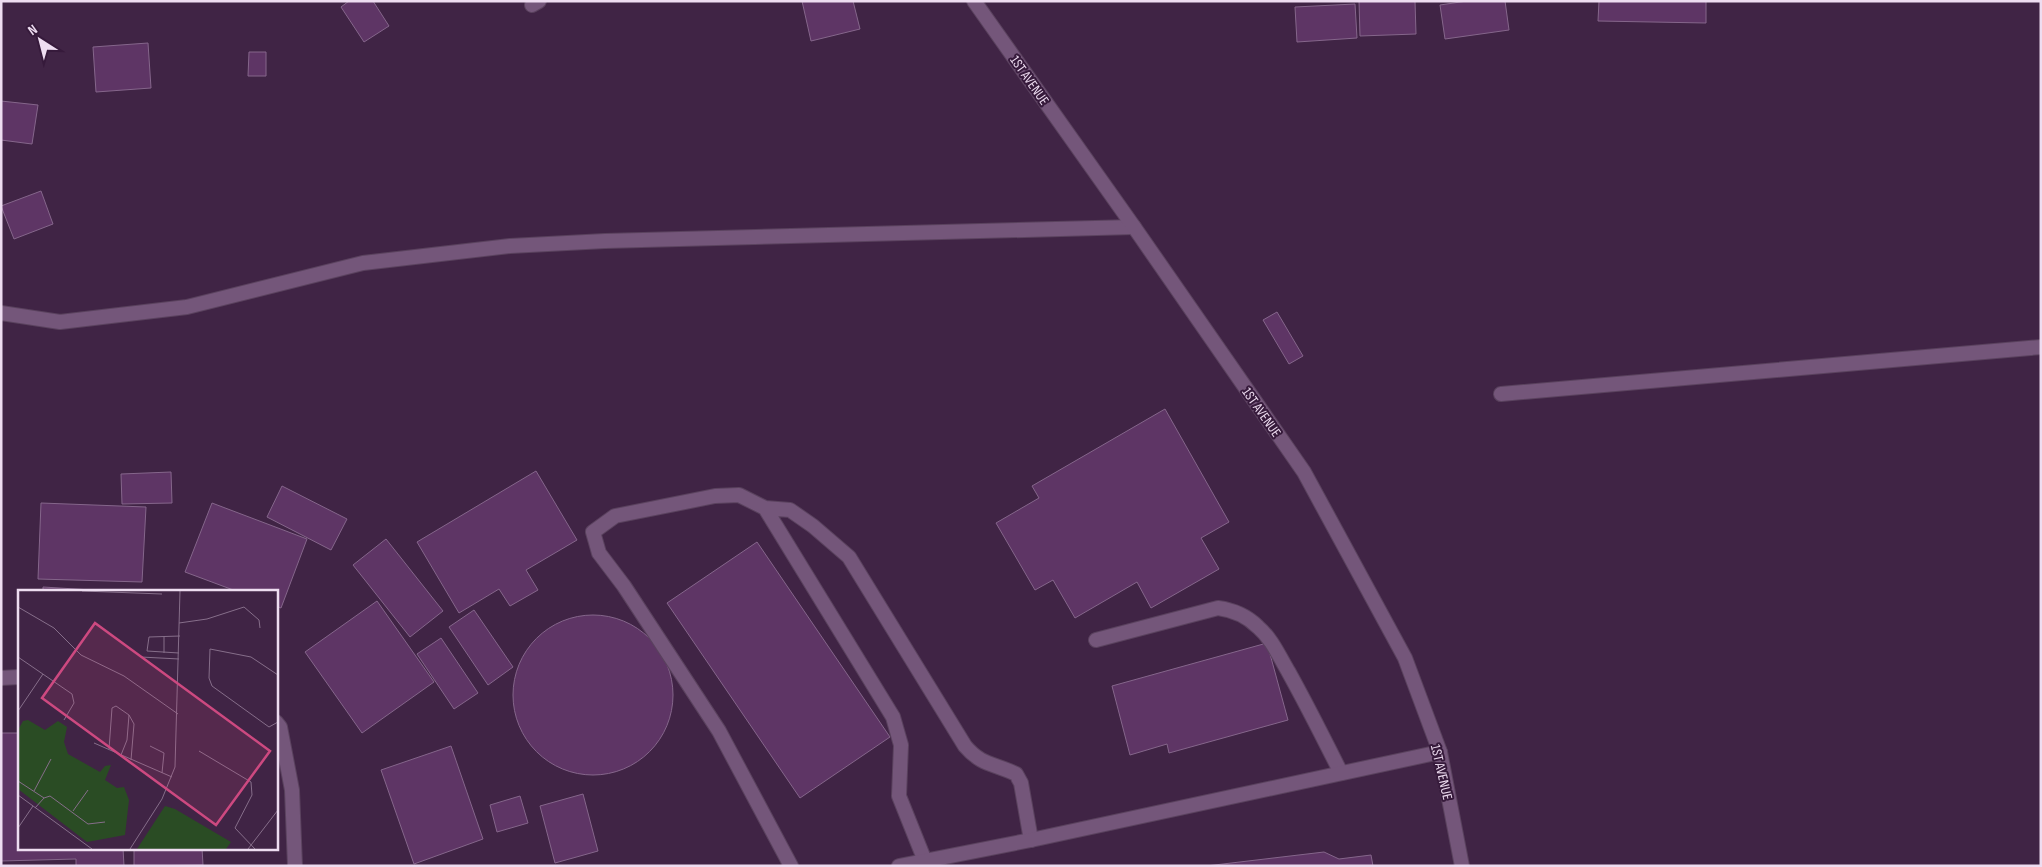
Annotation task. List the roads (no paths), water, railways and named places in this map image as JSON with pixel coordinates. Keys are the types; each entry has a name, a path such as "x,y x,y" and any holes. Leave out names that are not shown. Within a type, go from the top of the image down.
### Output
{"street":[{"name":"1ST AVENUE","path":"974,1 1304,472 1405,658 1440,752 1462,866"},
{"path":"1,313 60,322 187,307 363,263 510,246 605,241 1134,228"},
{"path":"1501,394 2041,347"},
{"path":"791,866 719,731 624,586 599,553 593,532 615,516 715,496 739,495 765,508 790,510 813,526 849,557 965,746 973,756 983,762 1016,774 1021,783 1031,840"},
{"path":"765,508 893,717 901,745 899,796 925,862"},
{"path":"1096,640 1218,608 1242,615 1258,627 1271,642 1316,721 1341,773"},
{"path":"1,678 18,678"},
{"path":"278,724 292,790 295,866"},
{"path":"899,866 1031,840 1440,752"}]}
